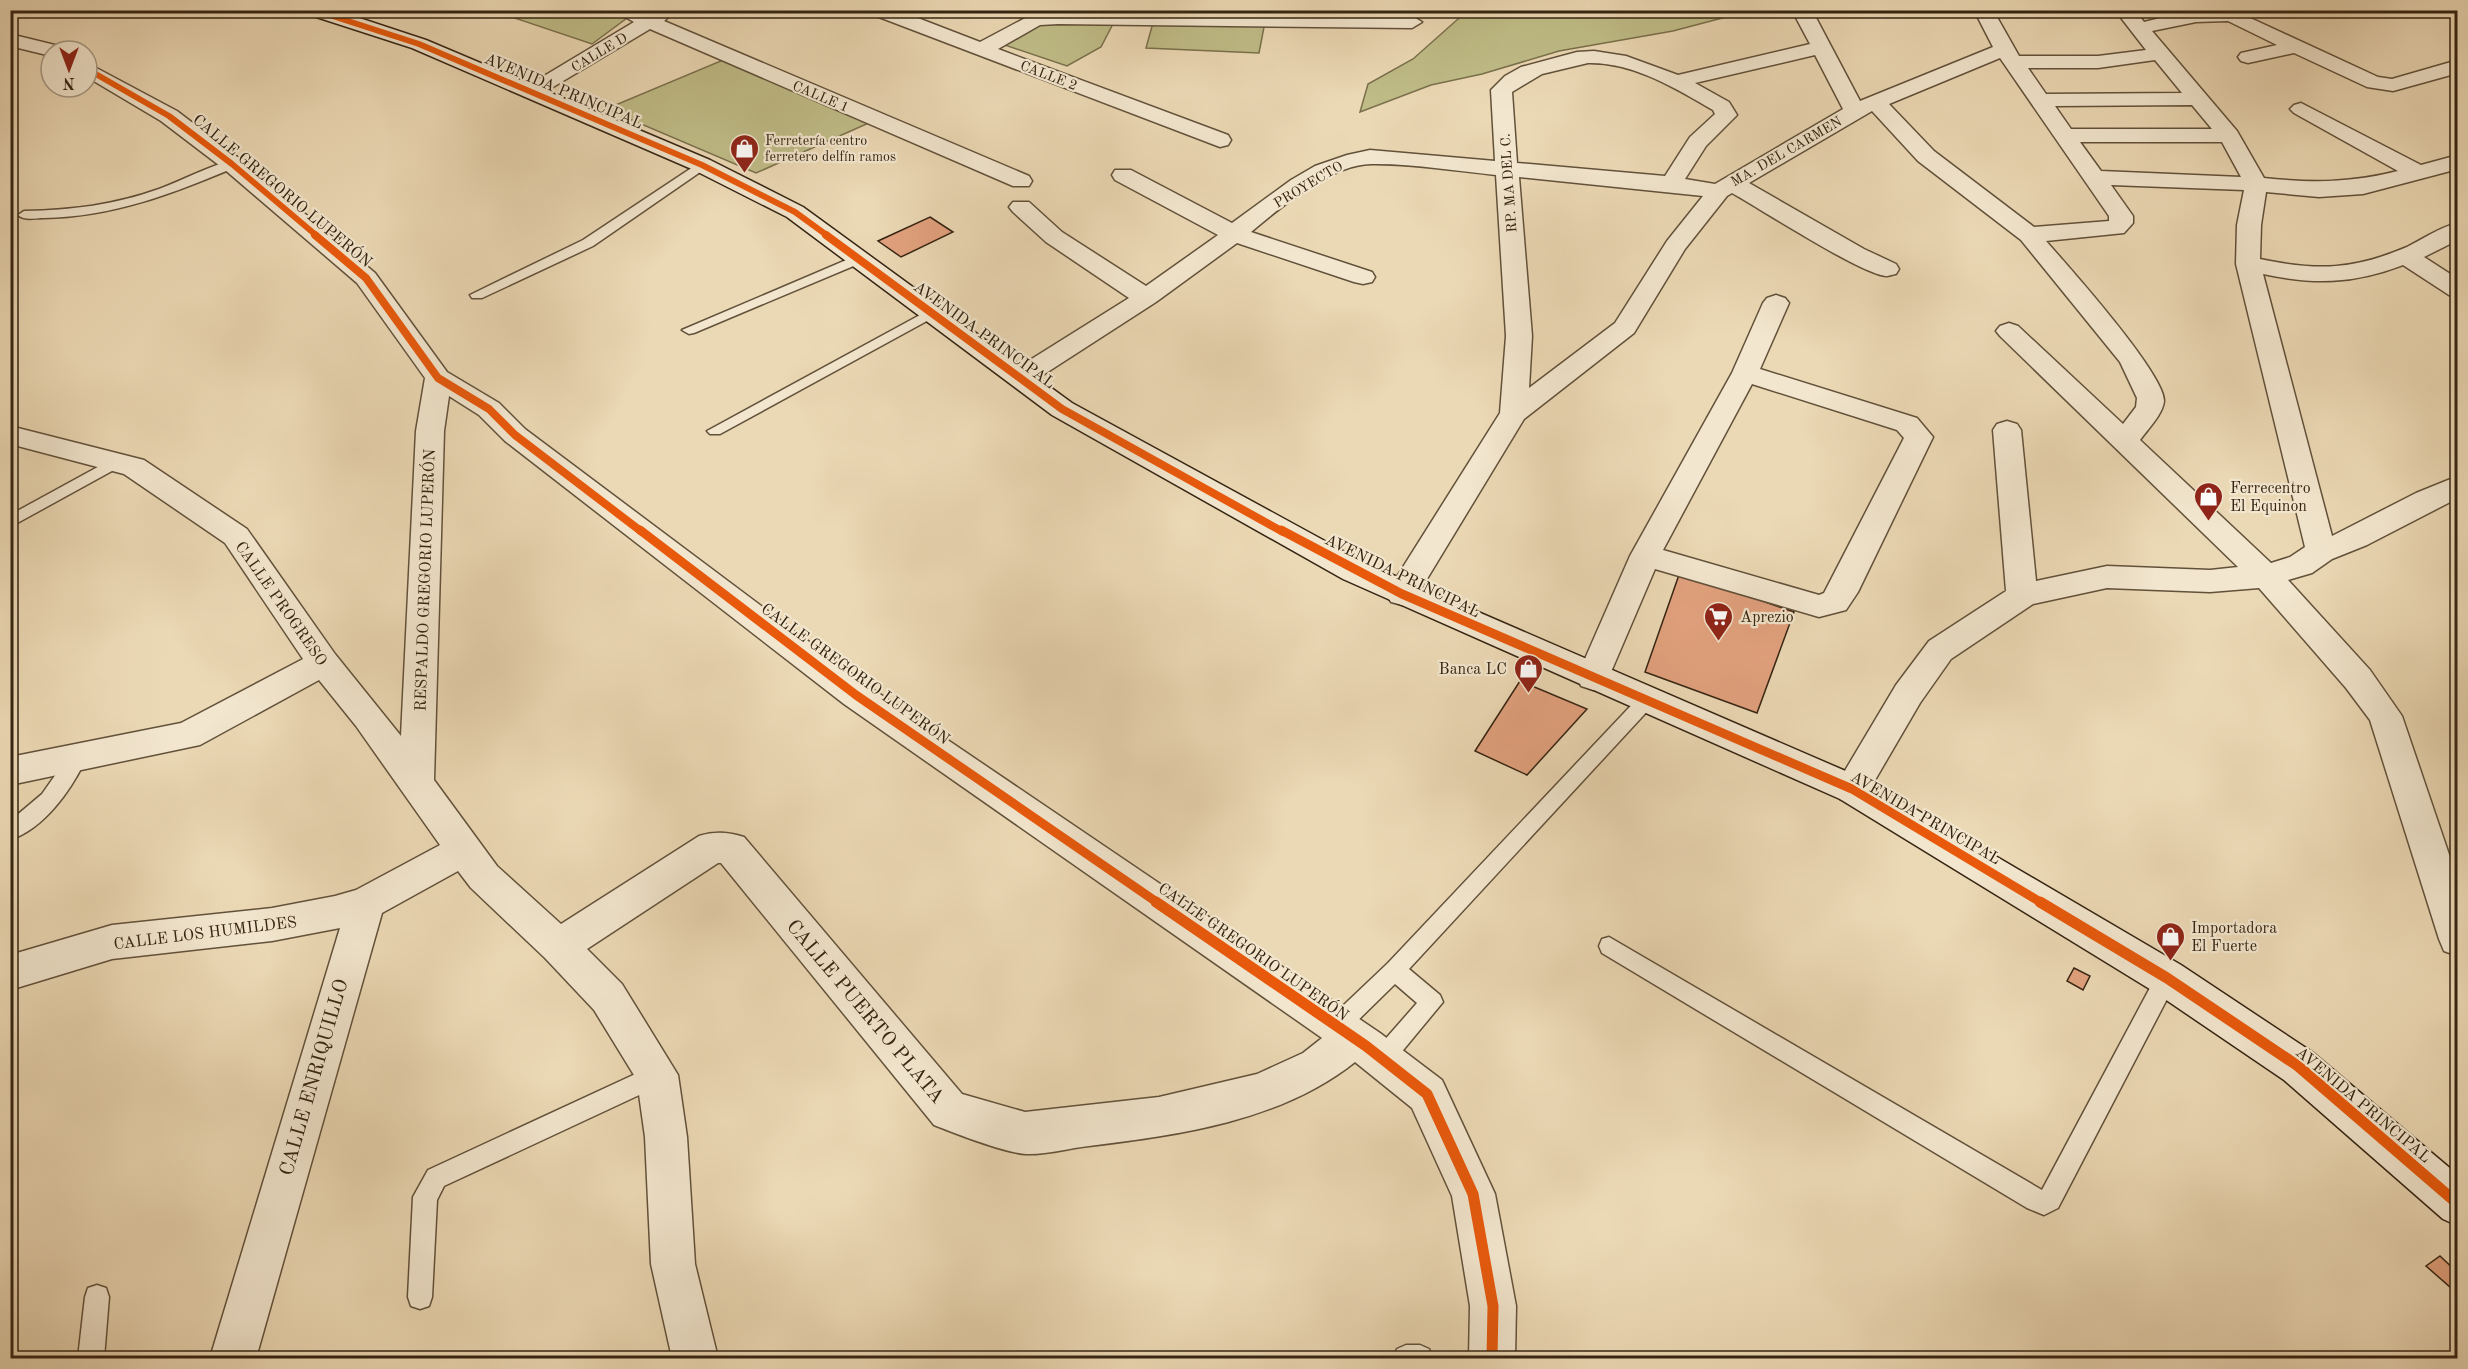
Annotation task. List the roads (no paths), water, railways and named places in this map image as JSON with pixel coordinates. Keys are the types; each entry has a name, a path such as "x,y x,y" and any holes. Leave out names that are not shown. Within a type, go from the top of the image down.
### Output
{"street":[{"name":"AVENIDA PRINCIPAL","path":"314,10 419,44 702,165 795,212 1062,409 1354,571 1402,594 1852,789 2167,978 2298,1066 2457,1204"},
{"name":"CALLE 1","path":"622,10 1021,181"},
{"name":"CALLE D","path":"531,92 666,10"},
{"name":"CALLE 2","path":"878,10 1220,140"},
{"path":"1806,10 1804,14 1822,47 1866,107 2029,235 2132,360 2148,386 2151,398 2149,408 2124,441"},
{"path":"1983,10 2008,55 2097,178 2121,216 2121,223 2116,228 2029,235"},
{"path":"2131,20 2216,13 2232,15 2374,83 2384,85 2393,85 2457,66"},
{"path":"982,49 1036,20 1285,15 1412,22"},
{"path":"2131,20 2229,136 2256,184 2249,225 2248,264 2321,551"},
{"path":"10,40 39,47"},
{"path":"2248,57 2299,46"},
{"path":"1678,81 1822,47"},
{"path":"2008,55 2098,62 2159,54"},
{"name":"MA. DEL CARMEN","path":"1514,413 1625,328 1676,246 1725,187 1866,107 2008,55"},
{"name":"RP. MA DEL C.","path":"1514,413 1519,336 1501,90 1519,74 1567,60 1596,57 1643,67 1678,81"},
{"name":"CALLE GREGORIO LUPERÓN","path":"99,76 169,116 232,164 366,278 438,378 489,409 515,435 856,695 1358,1041 1427,1094 1473,1194 1493,1306 1491,1359"},
{"path":"1671,184 1698,142 1726,115 1722,106 1678,81"},
{"path":"2040,100 2199,99"},
{"path":"2301,110 2418,173"},
{"path":"2065,135 2229,136"},
{"name":"PROYECTO","path":"1020,378 1190,268 1322,172 1351,158 1370,157 1725,187"},
{"path":"2097,178 2342,189 2457,163"},
{"path":"1123,175 1234,234 1363,277"},
{"path":"1725,187 1887,269"},
{"path":"1021,207 1054,237 1145,297"},
{"path":"2248,264 2296,274 2344,274 2407,257 2457,230"},
{"path":"2407,257 2457,290"},
{"path":"1593,676 1645,556 1745,373 1776,303"},
{"path":"2009,332 2266,576 2358,679 2385,716 2457,939"},
{"path":"1645,556 1820,606 1835,602 1842,592 1919,436 1907,424 1745,373"},
{"name":"RESPALDO GREGORIO LUPERÓN","path":"416,782 430,431 438,378"},
{"path":"1402,594 1514,413"},
{"path":"2007,430 2022,596"},
{"name":"CALLE PROGRESO","path":"10,435 135,467 236,536 322,663 416,782 484,877 559,946 608,997 657,1075"},
{"path":"1852,789 1908,693 1941,650 2022,596 2060,585 2107,578 2210,580 2266,576 2301,566 2321,551 2355,538 2457,486"},
{"path":"10,771 188,735 322,663"},
{"name":"CALLE PUERTO PLATA","path":"559,946 712,847 731,848 949,1111 1025,1133 1158,1117 1261,1093 1317,1067 1358,1041"},
{"path":"366,903 463,850"},
{"name":"CALLE LOS HUMILDES","path":"10,973 111,942 246,929 336,914 366,903"},
{"name":"CALLE ENRIQUILLO","path":"233,1359 366,903"},
{"path":"657,1075 666,1137 673,1264 695,1359"}],"lane":[{"path":"24,215 90,211 118,206 158,194 232,164"},
{"path":"477,295 588,243 702,165"},
{"path":"689,330 858,259"},
{"path":"715,431 931,313"},
{"path":"10,522 116,462"},
{"path":"1358,1041 1395,970 1647,700"},
{"path":"10,832 35,814 61,788 77,759"},
{"path":"1609,946 2043,1203 2050,1200 2167,978"},
{"path":"1358,1041 1432,1002 1395,970"},
{"path":"420,1297 425,1197 435,1178 657,1075"},
{"path":"91,1359 97,1297"},
{"path":"1406,1359 1420,1359"}],"place":[{"name":"Ferretería centro ferretero delfín ramos","path":"744,174"},
{"name":"Ferrecentro El Equinon","path":"2209,522"},
{"name":"Aprezio","path":"1719,642"},
{"name":"Banca LC","path":"1528,694"},
{"name":"Importadora El Fuerte","path":"2170,962"}]}
